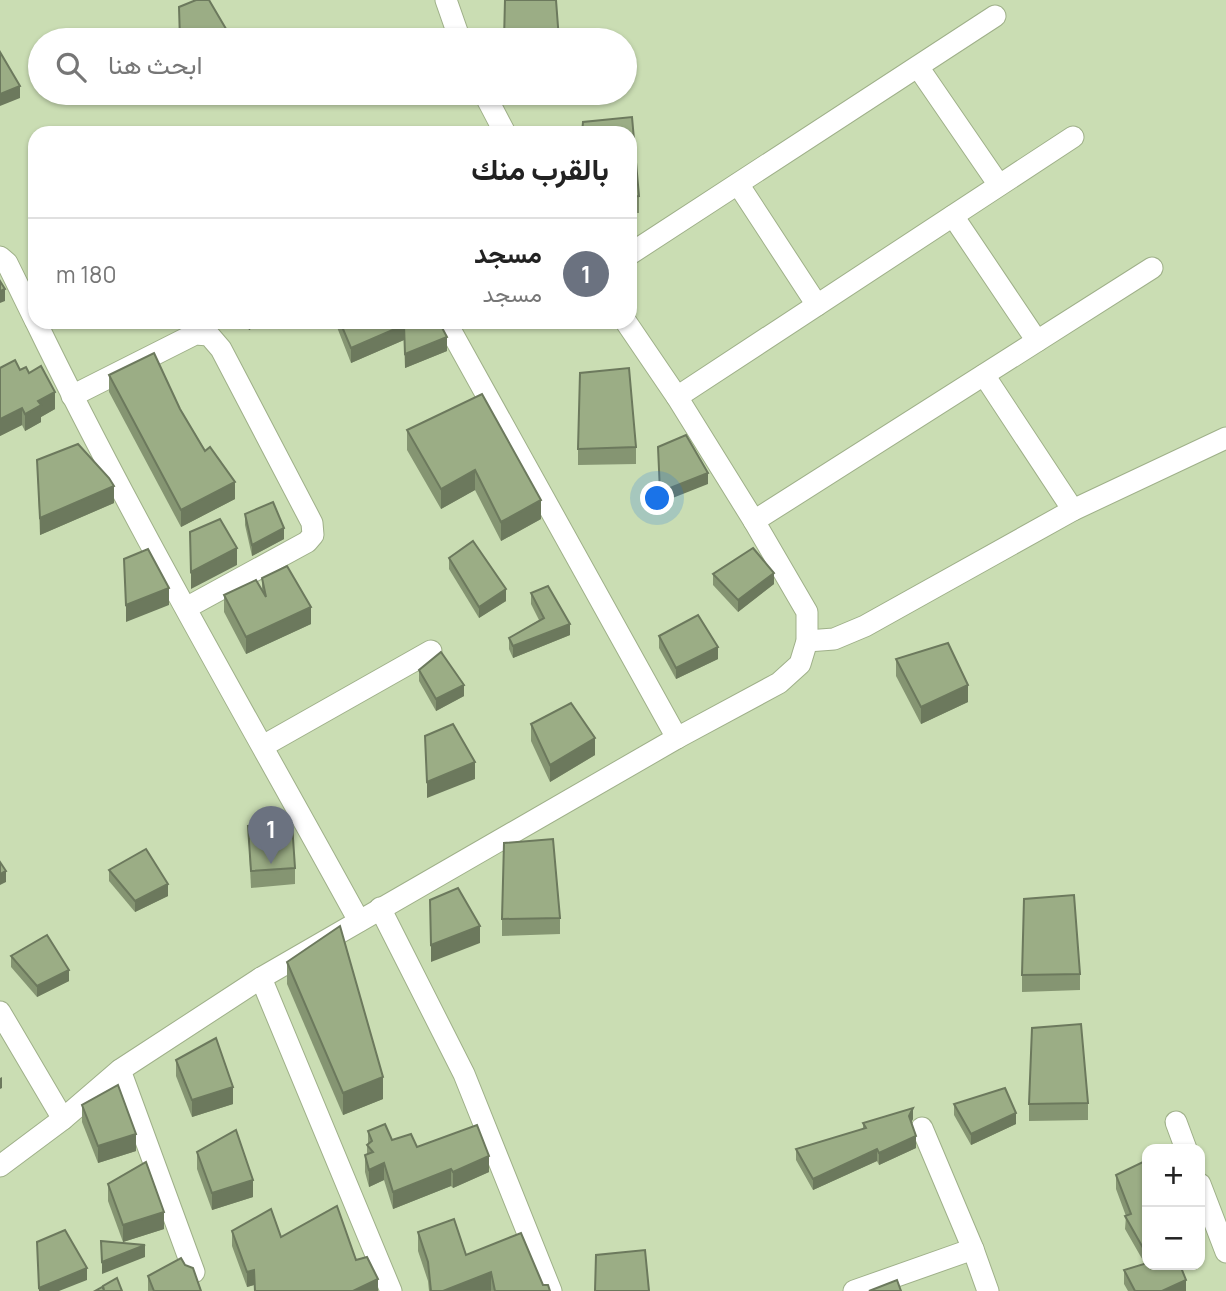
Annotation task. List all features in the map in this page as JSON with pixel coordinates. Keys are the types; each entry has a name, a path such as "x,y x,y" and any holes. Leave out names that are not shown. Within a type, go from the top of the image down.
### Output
{"street":[{"path":"446,0 456,28"},
{"path":"637,249 995,16"},
{"path":"918,67 999,185"},
{"path":"490,105 501,126"},
{"path":"677,397 1073,137"},
{"path":"738,184 817,305"},
{"path":"953,216 1037,341"},
{"path":"0,257 7,263 28,306"},
{"path":"754,521 1152,268"},
{"path":"39,329 186,608 359,921"},
{"path":"450,329 677,738"},
{"path":"0,1166 63,1119 120,1070 261,978 677,738 779,683 800,664 807,641 807,612 677,397 631,329"},
{"path":"72,396 195,334 209,335 221,349 312,523 313,535 307,542 186,608"},
{"path":"984,375 1073,510"},
{"path":"807,641 834,639 865,626 1073,510 1226,438"},
{"path":"263,746 431,651"},
{"path":"380,908 464,1074 551,1291"},
{"path":"261,978 391,1291"},
{"path":"0,1012 63,1119"},
{"path":"120,1070 194,1272"},
{"path":"1176,1122 1184,1144"},
{"path":"922,1128 989,1291"},
{"path":"1205,1197 1226,1252"},
{"path":"853,1291 973,1249"}],"building":[{"path":"196,0 209,0 225,28 180,28 179,7"},
{"path":"505,0 556,0 558,28 504,28"},
{"path":"0,52 20,86 0,94"},
{"path":"632,117 633,126 583,126 583,122"},
{"path":"343,329 395,329 351,348"},
{"path":"404,329 443,329 447,337 405,354"},
{"path":"154,353 180,409 205,451 210,447 235,482 181,510 109,375"},
{"path":"15,360 20,370 26,367 29,373 41,366 55,392 38,401 41,405 25,414 22,408 0,419 0,368"},
{"path":"629,368 636,447 578,449 580,373"},
{"path":"482,394 541,500 501,522 475,470 441,489 407,430"},
{"path":"686,435 708,473 660,492 658,447"},
{"path":"78,444 114,486 40,518 37,460"},
{"path":"273,502 284,528 252,545 245,514"},
{"path":"220,519 237,548 191,572 190,532"},
{"path":"473,541 506,589 479,607 449,558"},
{"path":"753,548 774,573 738,600 713,574"},
{"path":"148,549 169,588 126,605 124,559"},
{"path":"287,566 311,607 246,637 224,595 256,580 266,597 262,578"},
{"path":"548,586 570,624 513,646 509,638 544,618 531,593"},
{"path":"698,615 718,647 676,668 659,636"},
{"path":"948,643 968,685 921,707 896,659"},
{"path":"441,652 464,685 436,699 419,670"},
{"path":"571,703 595,738 550,765 531,724"},
{"path":"453,724 475,762 427,782 425,736"},
{"path":"292,823 295,868 251,871 248,826"},
{"path":"553,839 560,918 502,919 504,843"},
{"path":"146,849 168,884 135,901 109,870"},
{"path":"0,862 6,871 0,874"},
{"path":"458,888 480,926 431,945 430,900"},
{"path":"1074,895 1080,974 1022,975 1024,899"},
{"path":"340,926 383,1077 343,1093 287,962"},
{"path":"47,935 69,970 37,986 11,956"},
{"path":"1081,1024 1088,1103 1029,1104 1032,1028"},
{"path":"216,1038 233,1087 192,1100 176,1060"},
{"path":"118,1085 136,1134 98,1146 82,1105"},
{"path":"1005,1088 1016,1113 971,1134 954,1104"},
{"path":"913,1108 909,1116 916,1136 879,1153 877,1149 813,1179 796,1149 866,1128 863,1123"},
{"path":"385,1124 392,1140 411,1134 417,1147 477,1125 489,1156 453,1172 451,1169 393,1192 384,1163 369,1170 365,1155 373,1152 367,1145 372,1141 368,1131"},
{"path":"236,1130 253,1180 212,1193 197,1152"},
{"path":"146,1162 164,1212 123,1225 108,1184"},
{"path":"1142,1162 1142,1246 1125,1216 1131,1214 1116,1175"},
{"path":"337,1206 356,1260 367,1257 378,1279 353,1291 255,1291 254,1270 247,1272 232,1231 271,1209 281,1237"},
{"path":"454,1219 466,1255 521,1233 543,1285 548,1285 550,1291 495,1291 491,1272 443,1291 431,1291 428,1262 418,1232"},
{"path":"65,1230 87,1268 39,1288 37,1242"},
{"path":"101,1241 145,1245 102,1262"},
{"path":"645,1250 649,1291 595,1291 596,1255"},
{"path":"181,1258 185,1265 193,1268 201,1291 154,1291 148,1276"},
{"path":"1142,1265 1142,1270 1182,1270 1186,1280 1162,1291 1135,1291 1124,1270"},
{"path":"117,1278 122,1291 95,1291 102,1287 104,1290 103,1286"},
{"path":"897,1280 901,1291 869,1291"}],"place":[{"name":"مسجد","path":"271,864"}]}
